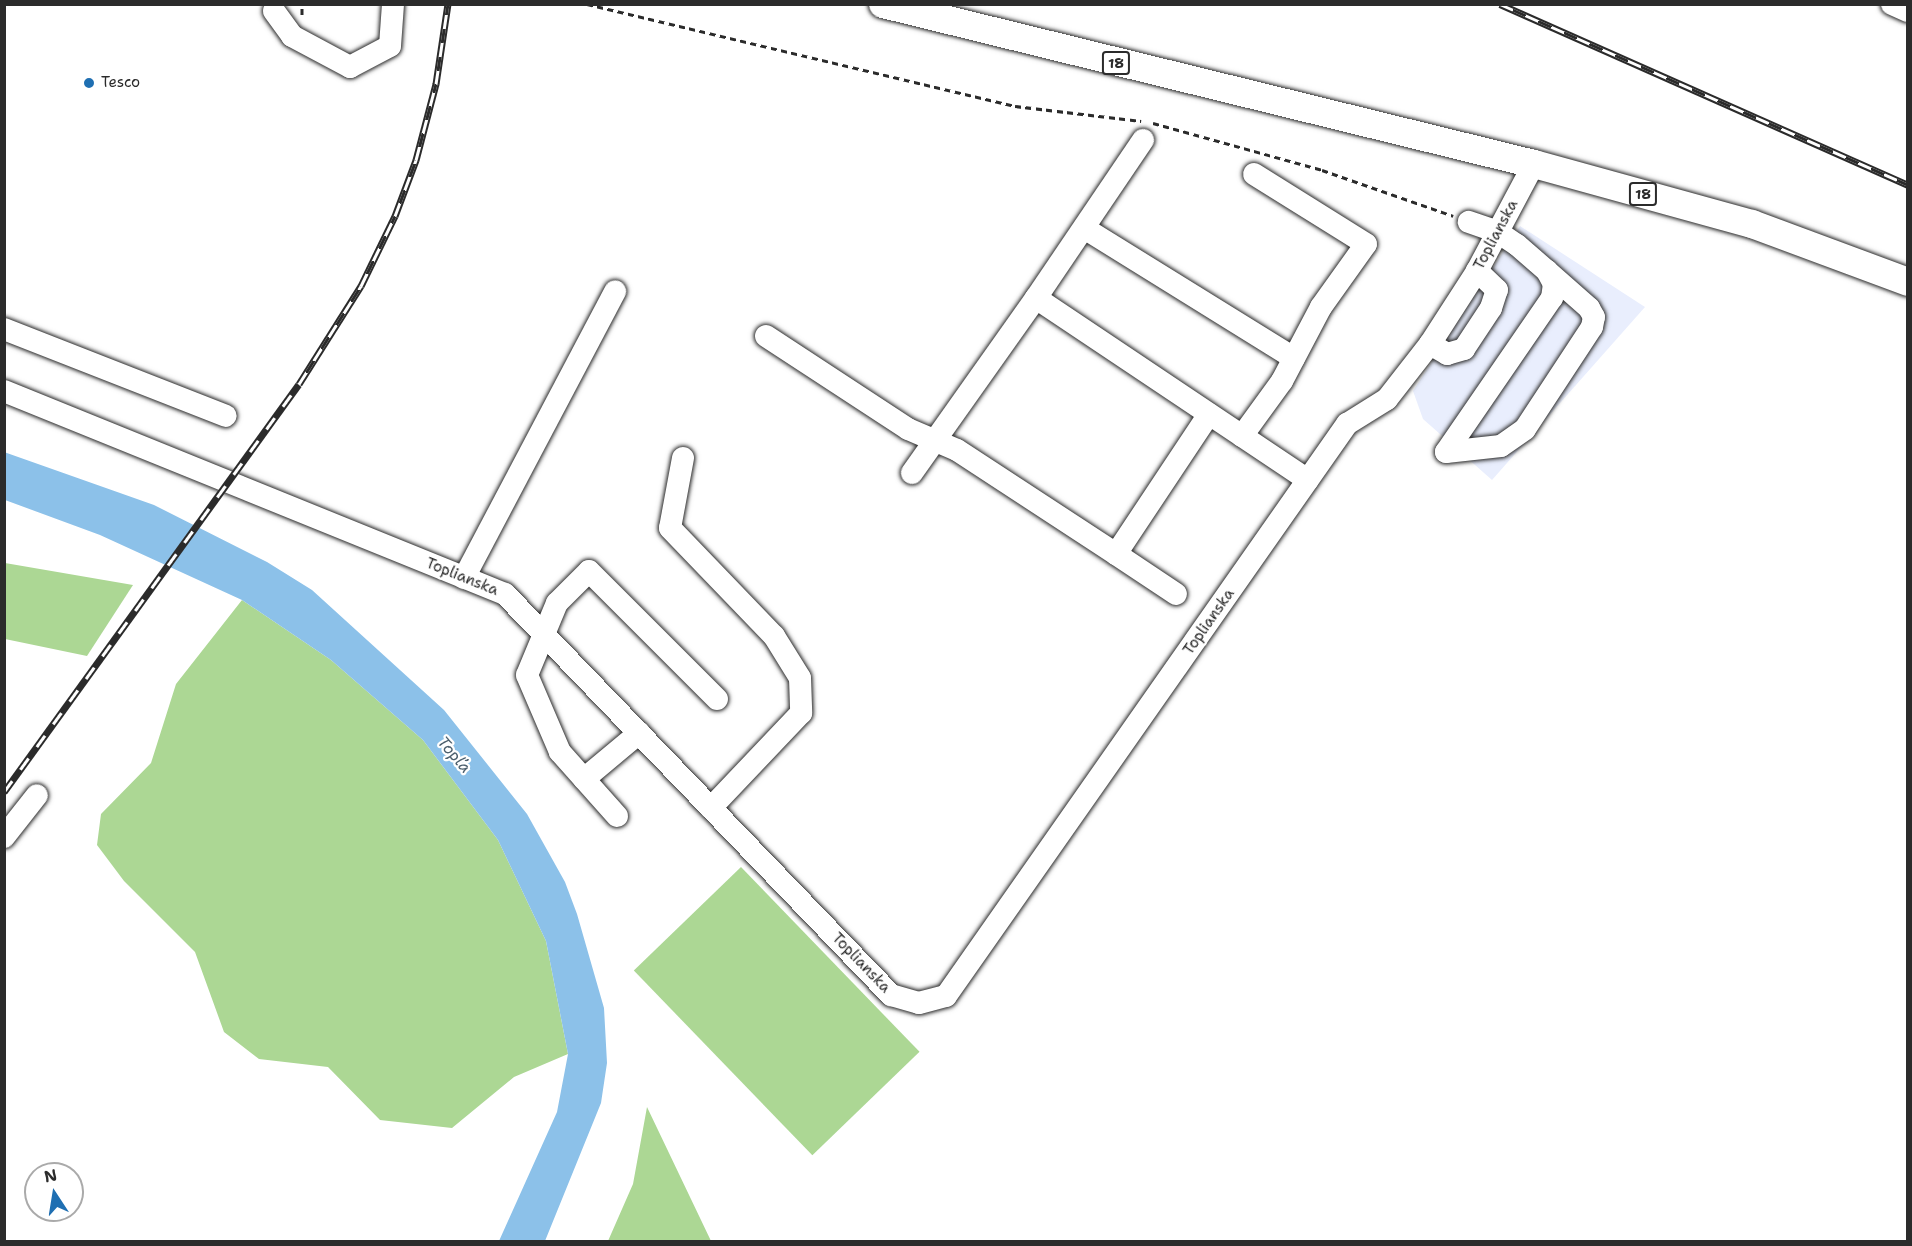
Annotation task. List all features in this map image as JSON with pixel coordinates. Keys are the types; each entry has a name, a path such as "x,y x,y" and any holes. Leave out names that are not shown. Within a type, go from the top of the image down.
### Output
{"main road":[{"name":"18","path":"883,4 1534,164 1752,224 1908,282"}],"street":[{"path":"271,7 292,36 350,67 390,46 393,4"},
{"path":"1892,4 1908,11"},
{"path":"912,473 1036,298 1143,140"},
{"name":"Toplianska","path":"4,391 505,594 891,995 919,1003 946,996 1347,424 1387,399 1430,344 1477,271 1534,164"},
{"path":"1242,436 1294,358 1322,307 1366,244 1254,174"},
{"path":"1469,222 1498,232 1547,271 1589,308 1594,317 1592,327 1525,429 1501,446 1446,452 1552,298 1554,284 1547,271"},
{"path":"1084,228 1294,358"},
{"path":"1430,344 1447,354 1464,349 1491,308 1497,290 1477,271"},
{"path":"464,578 615,291"},
{"path":"1036,298 1308,480"},
{"path":"4,329 226,416"},
{"path":"766,336 908,429 957,450 1176,594"},
{"path":"1116,554 1209,414"},
{"path":"683,458 670,528 774,636 800,678 801,713 711,808"},
{"path":"617,816 560,752 527,675 557,603 589,571 717,699"},
{"path":"584,779 639,733"},
{"path":"4,837 36,795"}],"path":[{"path":"587,4 1015,106 1143,121 1200,133 1469,222"}],"shaded area":[{"path":"1520,226 1645,307 1492,480 1423,419 1413,391"}],"green space":[{"path":"4,563 133,585 87,656 5,639"},
{"path":"242,600 331,660 423,740 498,840 546,941 568,1054 514,1077 452,1128 380,1120 328,1067 259,1059 224,1032 195,952 124,881 97,845 101,814 151,763 176,684"},
{"path":"741,867 920,1052 812,1155 634,971"},
{"path":"647,1107 711,1241 608,1241 633,1184"}],"water":[{"name":"Topľa","path":"4,452 154,505 267,562 312,590 444,710 527,814 565,882 577,914 604,1008 607,1063 601,1103 545,1241 499,1241 557,1112 568,1054 546,941 498,840 423,740 331,660 242,600 100,535 5,500"}],"railway":[{"path":"4,792 299,384 361,286 395,216 416,160 436,84 448,4"},
{"path":"1500,4 1908,185"}],"place":[{"name":"Tesco","path":"89,83"}]}
